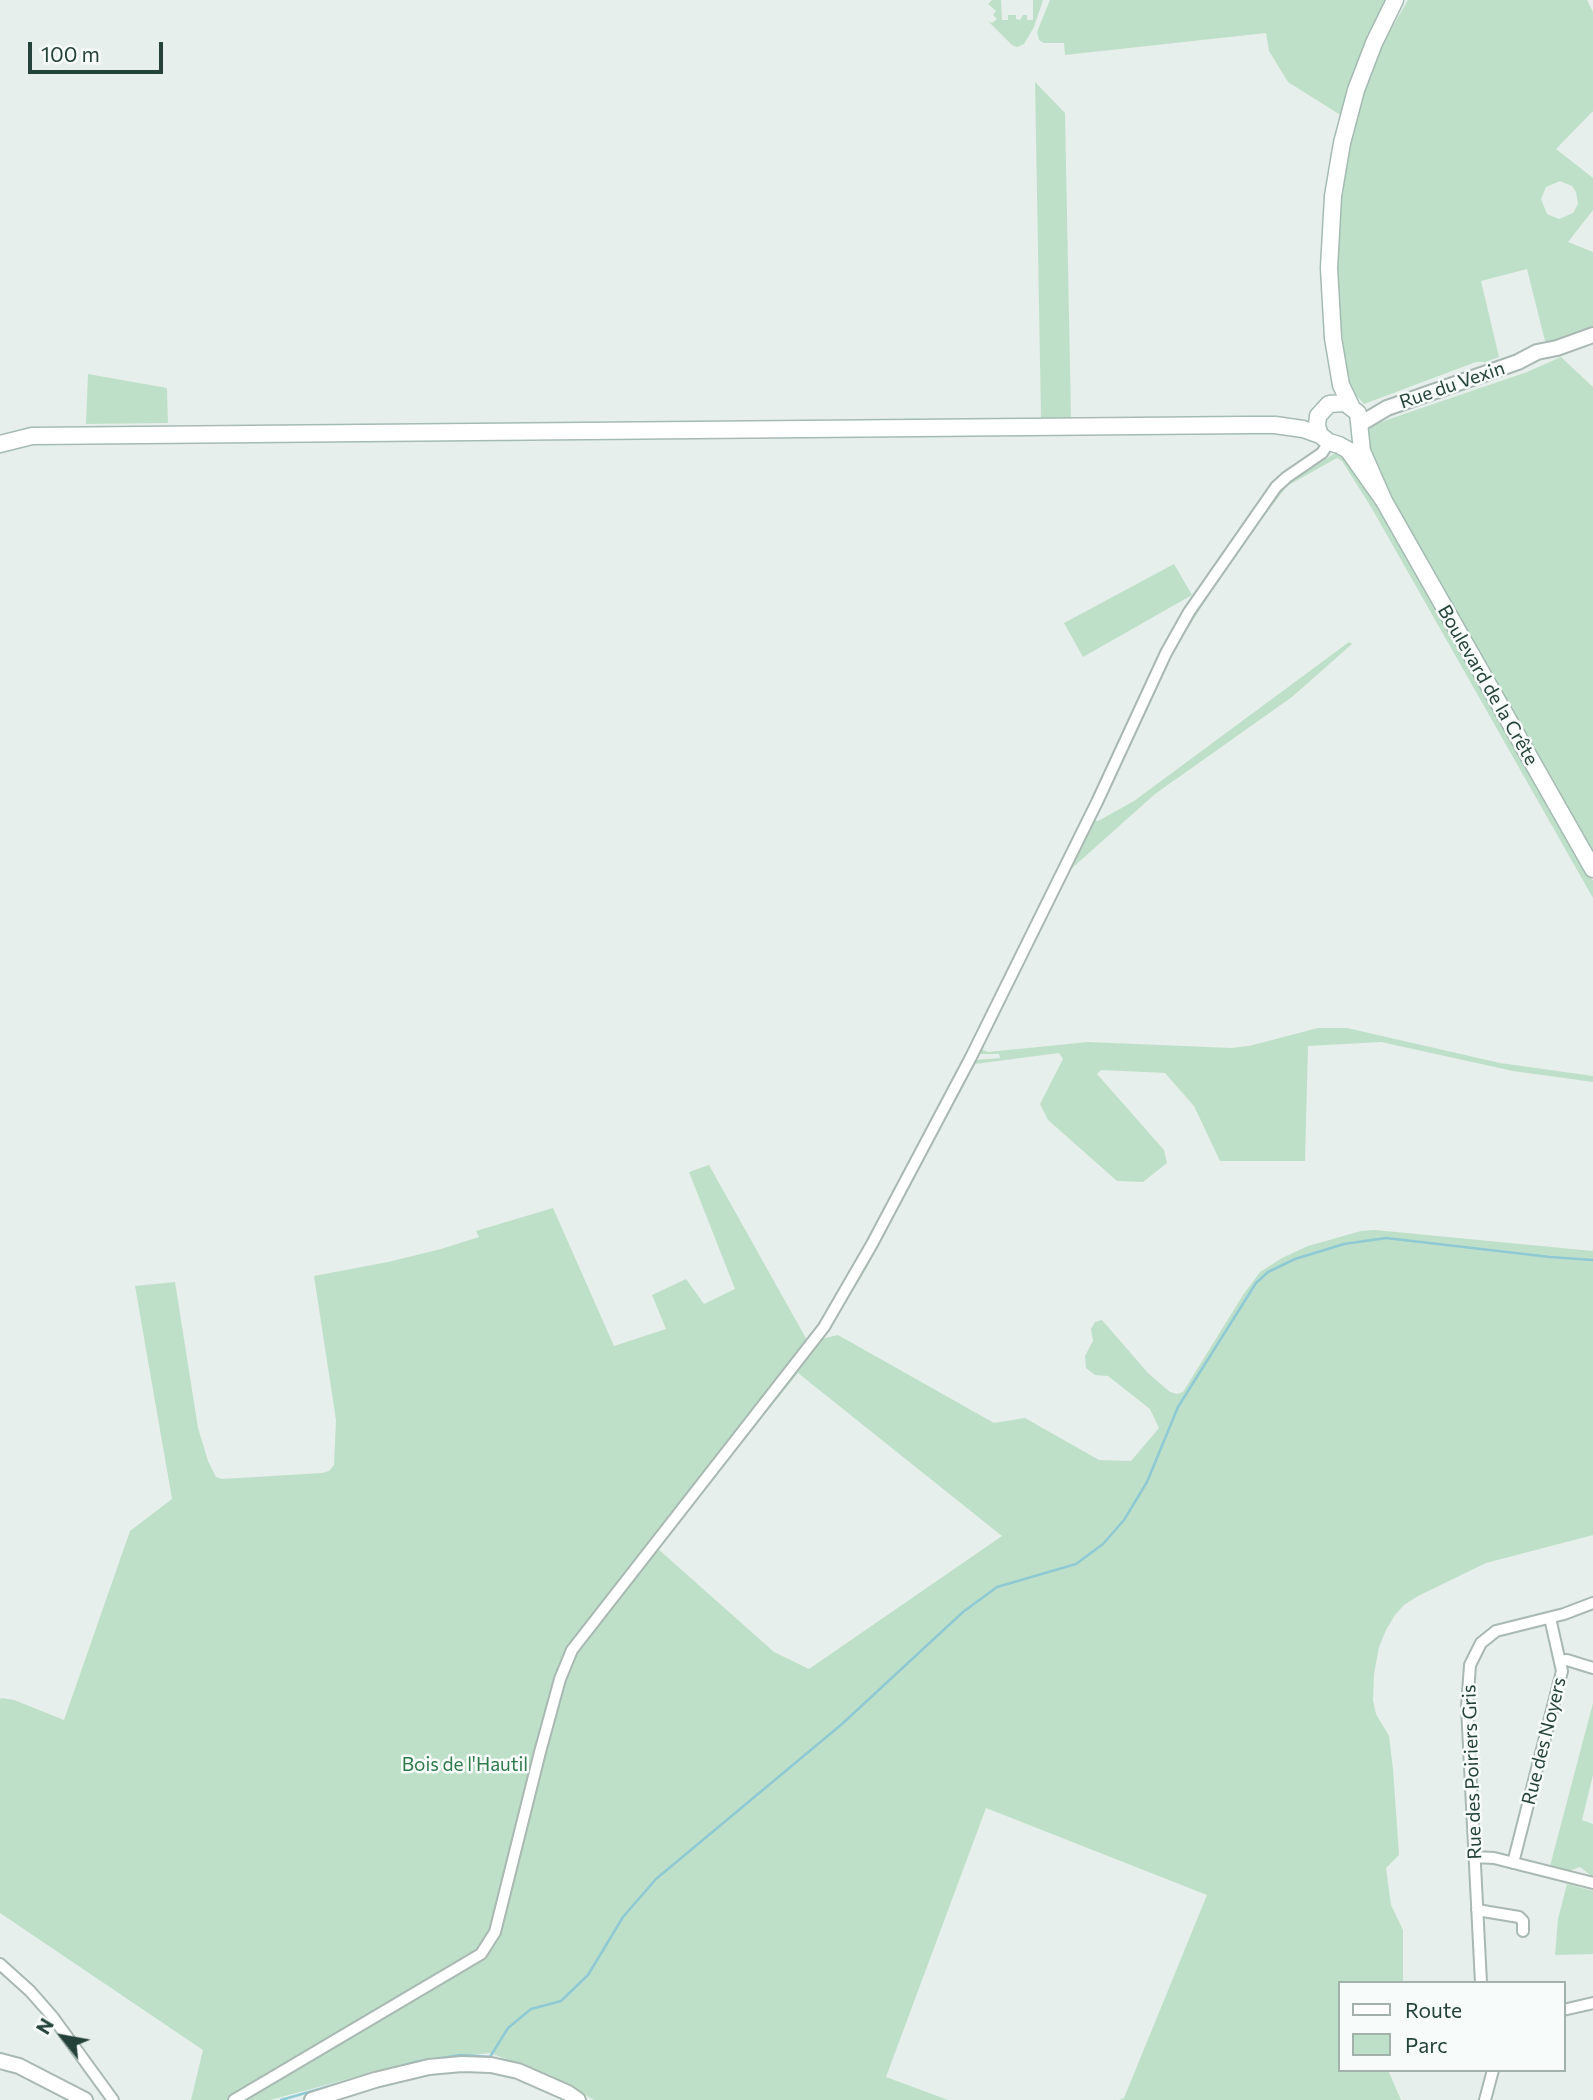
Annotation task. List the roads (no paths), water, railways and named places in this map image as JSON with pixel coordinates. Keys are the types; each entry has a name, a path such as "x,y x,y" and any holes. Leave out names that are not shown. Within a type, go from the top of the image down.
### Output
{"main road":[{"name":"Boulevard de la Crête","path":"1384,501 1352,455 1329,441 1317,423 1333,386 1335,358 1329,268 1334,187 1356,90 1374,43 1395,0"},
{"name":"Boulevard de la Crête","path":"1335,358 1341,385 1356,417 1365,462 1384,501 1593,869"},
{"path":"0,429 32,436 1275,425 1303,429 1329,441 1352,440 1356,417 1339,402 1303,420 1275,425"},
{"path":"0,444 32,436"}],"street":[{"name":"Rue du Vexin","path":"1356,417 1593,335"},
{"path":"234,2100 481,1954 495,1932 509,1867 540,1752 560,1679 572,1650 824,1327 872,1244 971,1057 1097,802 1161,663 1189,612 1276,487 1322,453 1329,441"},
{"name":"Rue des Poiriers Gris","path":"1481,1981 1467,1707 1470,1665 1481,1643 1496,1631 1550,1618 1593,1603"},
{"name":"Rue des Noyers","path":"1513,1863 1560,1681 1560,1661 1550,1618"},
{"path":"1560,1661 1567,1660 1593,1668"},
{"path":"1475,1857 1483,1856 1593,1883"},
{"path":"1477,1910 1520,1917 1523,1931"},
{"path":"0,1964 52,2016 112,2098"},
{"path":"1565,2009 1590,2003"},
{"path":"0,2061 19,2066 85,2100"},
{"path":"312,2100 375,2080 429,2067 462,2064 491,2065 518,2071 568,2092 578,2100"},
{"path":"1485,2100 1492,2072"}],"waterway":[{"path":"490,2057 508,2028 531,2009 561,2001 588,1975 623,1917 656,1879 842,1724 963,1612 997,1587 1076,1564 1103,1544 1124,1520 1147,1482 1178,1407 1256,1283 1268,1272 1295,1259 1344,1244 1386,1238 1593,1260"},
{"path":"391,2069 415,2062 461,2055 491,2057"},
{"path":"500,2059 513,2063"},
{"path":"526,2067 559,2081"},
{"path":"281,2100 351,2080"}],"park label":[{"name":"Bois de l'Hautil","path":"465,1765"}]}
